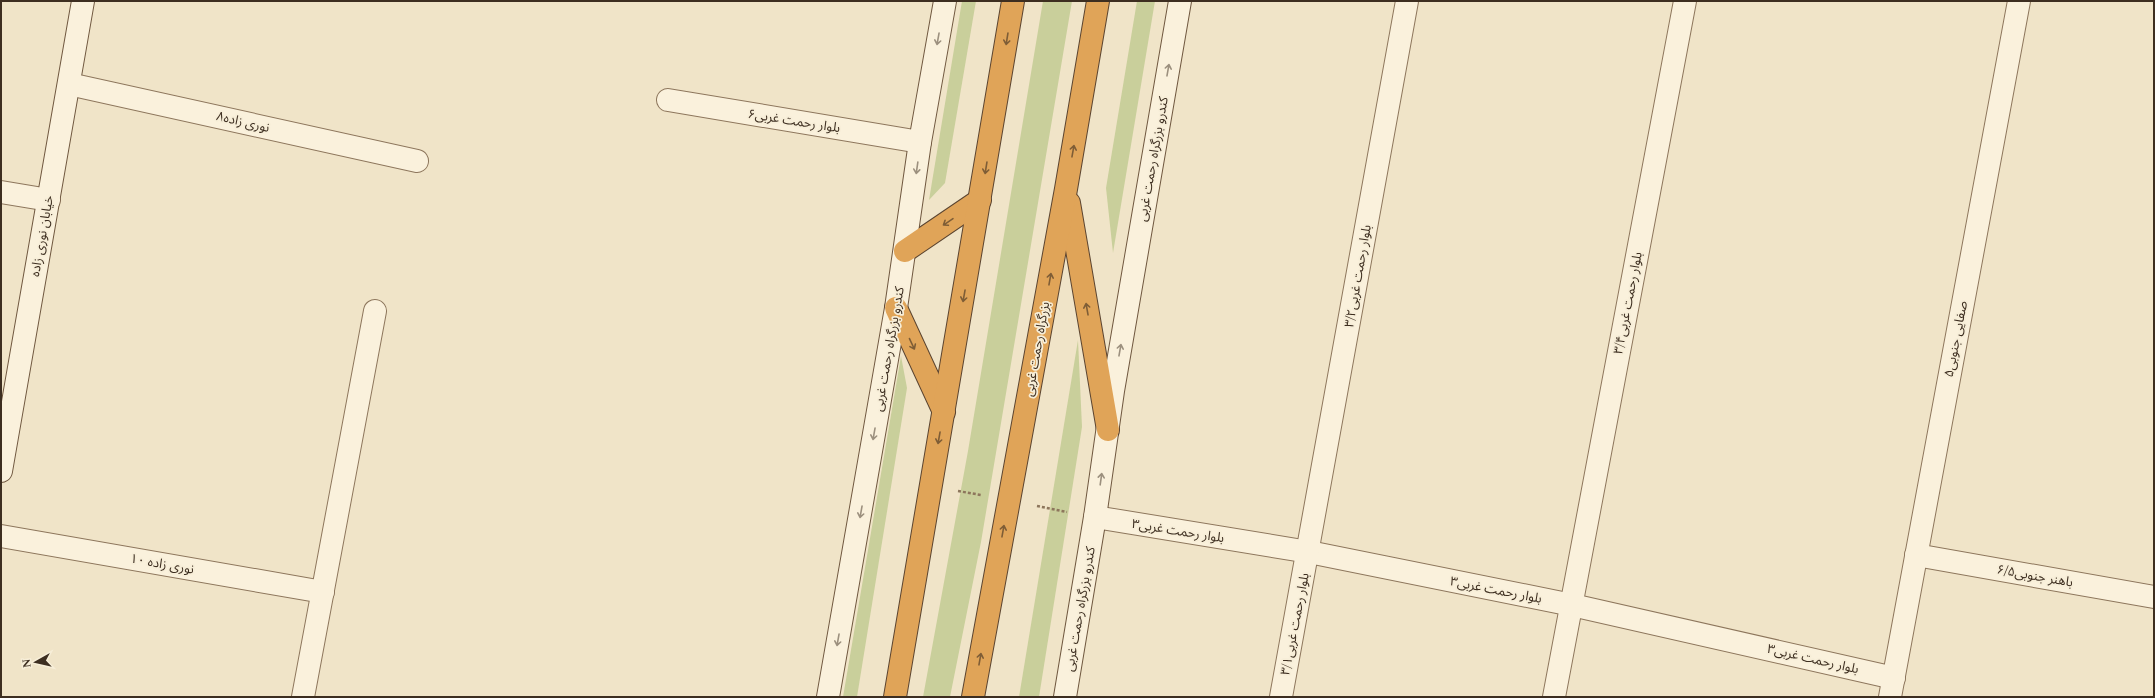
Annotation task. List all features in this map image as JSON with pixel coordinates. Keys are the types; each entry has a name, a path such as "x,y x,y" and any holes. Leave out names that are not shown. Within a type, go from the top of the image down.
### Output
{"highway":[{"path":"895,697 1013,1"},
{"name":"بزرگراه رحمت غربی","path":"973,697 1066,188 1098,1"},
{"path":"1066,188 1108,430"},
{"path":"905,251 980,200"},
{"path":"896,308 944,412"}],"street":[{"name":"خیابان نوری زاده","path":"1,471 83,1"},
{"name":"کندرو بزرگراه رحمت غربی","path":"828,697 896,308 920,142 944,1"},
{"name":"کندرو بزرگراه رحمت غربی","path":"1065,697 1180,1"},
{"name":"بلوار رحمت غربی۳/۲","path":"1308,552 1407,1"},
{"name":"بلوار رحمت غربی۳/۴","path":"1554,697 1685,1"},
{"name":"صفایی جنوبی۵","path":"1892,687 2019,1"},
{"name":"نوری زاده۸","path":"69,84 417,161"},
{"name":"بلوار رحمت غربی۶","path":"668,100 920,142"},
{"path":"1,192 49,200"},
{"path":"303,697 375,311"},
{"name":"بلوار رحمت غربی۳","path":"1095,517 1308,552 1572,605 1892,687"},
{"name":"نوری زاده ۱۰","path":"1,536 323,592"},
{"name":"بلوار رحمت غربی۳/۱","path":"1281,697 1308,552"},
{"name":"باهنر جنوبی۶/۵","path":"1916,555 2154,596"}],"green space":[{"path":"962,1 976,1 945,183 929,200"},
{"path":"1043,1 1072,1 981,542 950,697 923,697 968,451"},
{"path":"1137,1 1155,1 1113,253 1106,188"},
{"path":"1078,340 1082,427 1039,697 1019,697"},
{"path":"901,356 907,388 857,697 843,697"}]}
